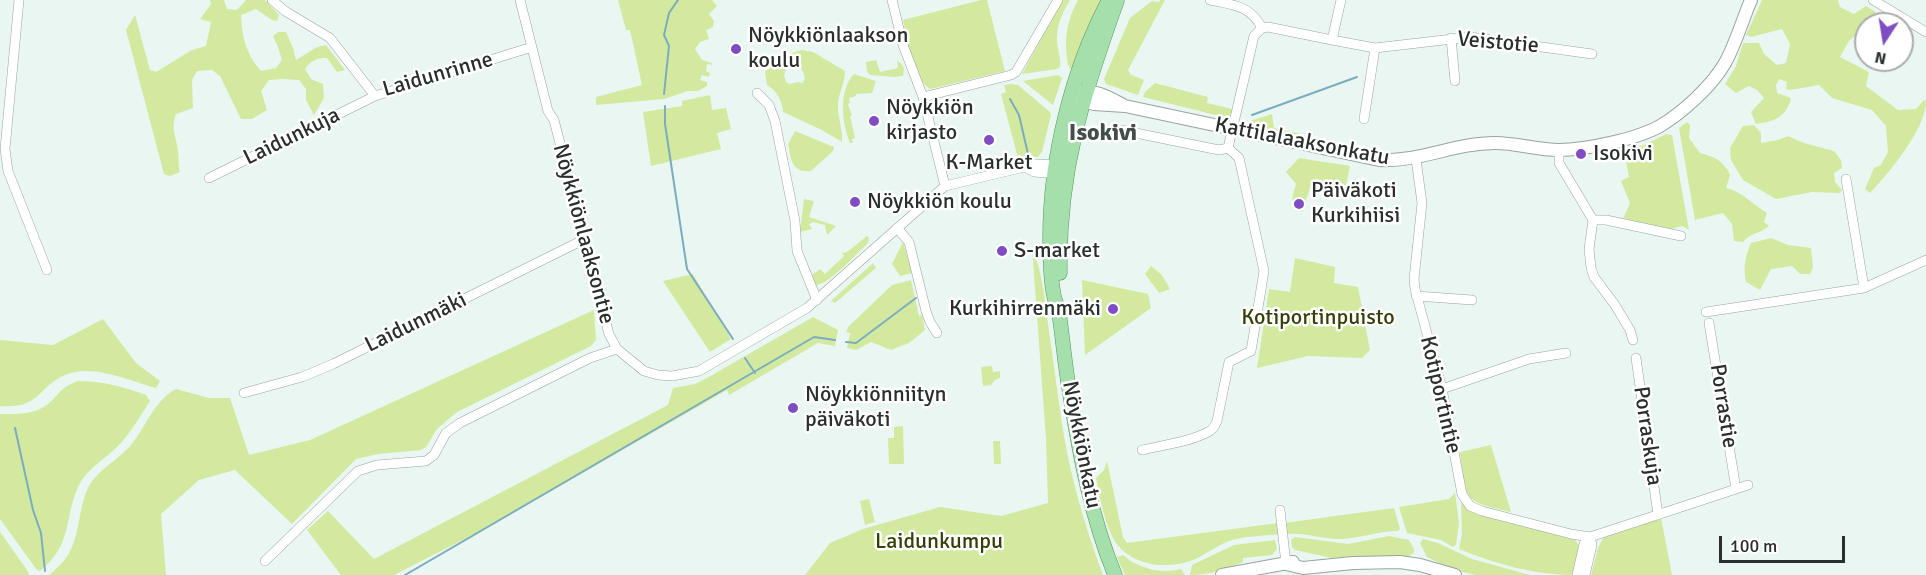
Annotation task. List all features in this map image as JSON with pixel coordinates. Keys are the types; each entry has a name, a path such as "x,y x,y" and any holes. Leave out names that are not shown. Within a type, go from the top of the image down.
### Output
{"main road":[{"name":"Nöykkiönkatu","path":"1109,0 1089,46 1076,124 1059,170 1050,235 1053,295 1058,311 1065,368 1084,476 1115,575"},
{"name":"Nöykkiönkatu","path":"1080,96 1117,0"}],"street":[{"path":"19,0 5,98 5,149 8,171 47,270"},
{"name":"Laidunrinne","path":"272,0 285,11 330,38 375,96 532,47"},
{"name":"Nöykkiönlaaksontie","path":"520,0 548,111 554,120 602,313 617,350 644,371 672,376 693,373 719,360 817,300 945,186 1037,164 1059,170"},
{"path":"892,0 903,45 923,97 945,186"},
{"path":"923,97 1016,72 1058,0"},
{"path":"1210,0 1250,11 1262,28 1254,36 1251,46 1228,148"},
{"path":"1332,40 1341,0"},
{"name":"Kattilalaaksonkatu","path":"1730,51 1738,11 1743,0"},
{"name":"Kattilalaaksonkatu","path":"1080,96 1103,105 1125,106 1379,160 1416,159 1449,149 1496,143 1559,150 1601,144 1658,127 1695,99 1725,64 1751,0"},
{"path":"1873,0 1926,32"},
{"name":"Veistotie","path":"1262,28 1280,28 1375,48 1451,38 1482,38 1592,54"},
{"path":"1451,38 1455,81"},
{"path":"1364,119 1375,48"},
{"path":"758,93 769,105 775,121 795,221 797,251 817,300"},
{"name":"Laidunkuja","path":"209,178 375,96"},
{"path":"1121,130 1219,150 1228,148"},
{"path":"1142,450 1208,432 1214,428 1229,362 1251,351 1264,271 1239,158 1228,148"},
{"path":"1559,150 1560,163 1593,220 1589,249 1594,277 1615,305 1630,330 1632,340"},
{"name":"Kotiportintie","path":"1416,159 1422,203 1414,279 1416,296 1442,389 1462,494 1470,506 1493,514 1590,537"},
{"path":"1846,179 1864,288"},
{"path":"1593,220 1606,220 1681,236"},
{"path":"897,228 909,242 926,311 937,333"},
{"name":"Laidunmäki","path":"244,393 302,377 333,364 583,240"},
{"path":"1707,312 1864,288 1925,264"},
{"path":"1416,296 1472,300"},
{"name":"Porrastie","path":"1709,322 1736,489"},
{"path":"265,561 358,471 377,465 426,461 434,455 446,433 460,423 590,358 617,350"},
{"path":"1442,389 1529,359 1566,353"},
{"name":"Porraskuja","path":"1636,358 1658,515"},
{"path":"1577,575 1584,544 1590,537 1748,485"},
{"path":"1280,510 1286,564"},
{"path":"1585,575 1592,544 1590,537"},
{"path":"1222,575 1286,564 1303,568 1353,563 1400,562 1437,573 1455,575"}],"green space":[{"path":"210,0 224,0 227,9 237,10 246,0 265,0 279,15 277,21 272,20 256,9 241,15 246,45 261,71 276,68 282,60 273,36 278,32 286,32 296,60 317,47 326,45 345,70 337,72 327,58 314,60 305,69 311,79 323,84 324,98 314,115 306,100 306,89 299,80 269,80 261,91 267,110 252,119 241,119 220,76 212,70 197,71 192,80 193,108 176,114 174,119 180,172 170,176 164,174 126,30 135,15 150,70 156,72 192,50 206,46 211,22 200,19 211,4"},
{"path":"618,0 712,0 717,6 709,14 714,21 713,27 706,30 709,39 700,42 695,49 702,60 712,63 712,65 707,64 706,71 710,73 709,77 702,75 700,80 707,82 707,86 698,91 688,91 664,99 596,105 596,97 642,85 630,30 626,30"},
{"path":"987,0 1005,71 930,89 918,76 914,67 903,20"},
{"path":"1062,0 1070,0 1057,31 1060,67 1022,74"},
{"path":"1078,0 1103,0 1075,70 1068,65 1066,39 1071,16"},
{"path":"1165,0 1128,70 1131,75 1144,80 1138,95 1106,84 1104,79 1130,18 1152,1 1159,2"},
{"path":"1762,0 1838,0 1840,7 1854,14 1854,37 1840,57 1854,64 1854,72 1869,72 1866,86 1898,110 1916,109 1924,100 1926,101 1920,124 1913,137 1887,174 1870,193 1865,189 1874,168 1881,165 1888,152 1886,126 1872,110 1832,98 1819,85 1790,90 1786,89 1787,82 1779,79 1776,85 1777,93 1791,98 1786,110 1768,122 1756,124 1751,112 1764,98 1757,90 1749,86 1736,93 1725,84 1736,66 1743,43 1759,43 1764,54 1777,65 1786,63 1790,44 1782,29 1751,37 1746,35"},
{"path":"1866,6 1876,12 1857,12"},
{"path":"801,50 813,52 845,71 838,104 842,142 783,112 778,96 767,85 765,72 780,59 786,70 784,75 786,82 802,83 805,79 802,69 795,64 787,64 785,55"},
{"path":"876,60 880,72 898,68 897,61 901,63 904,68 903,76 870,75 866,62"},
{"path":"854,74 876,81 872,93 856,94 849,98 850,103 848,104 855,138 852,139 853,143 850,143 843,107 846,89"},
{"path":"1058,75 1062,78 1053,105 1023,81"},
{"path":"1155,83 1208,97 1207,103 1232,109 1232,112 1228,118 1143,97"},
{"path":"1004,85 1018,85 1050,112 1042,152 1038,157 1018,158 1001,94 1006,92"},
{"path":"710,95 712,110 726,108 731,129 717,133 721,149 651,166 643,112 682,106 682,101"},
{"path":"1272,114 1274,128 1302,134 1300,138 1252,127 1250,121"},
{"path":"1687,122 1690,125 1689,138 1700,153 1718,160 1728,170 1730,175 1726,188 1742,195 1767,213 1764,222 1769,226 1766,229 1749,236 1743,242 1734,241 1732,224 1723,213 1695,220 1679,128"},
{"path":"1754,125 1761,133 1761,143 1788,136 1834,151 1841,160 1842,168 1834,173 1835,182 1842,190 1840,193 1812,192 1776,199 1743,180 1731,160 1730,148 1743,126"},
{"path":"795,131 834,147 833,151 811,171 796,168 792,160 788,144"},
{"path":"1666,134 1672,135 1689,230 1682,226 1671,229 1623,219 1630,203 1621,181 1629,177 1624,150 1644,145"},
{"path":"1299,158 1350,166 1345,190 1311,185 1302,212 1293,203 1296,184 1286,172"},
{"path":"804,199 814,201 809,217 836,226 827,235 825,225 813,222 809,224 812,229 800,232"},
{"path":"867,236 868,243 842,268 828,280 814,286 811,276 820,269 825,274 844,256 842,253 847,252"},
{"path":"1771,238 1788,245 1811,248 1813,267 1810,274 1800,274 1792,266 1771,269 1760,290 1746,282 1746,258 1751,243"},
{"path":"903,242 912,273 900,276 892,264"},
{"name":"Laidunkumpu","path":"1032,247 1043,285 1069,463 1084,520 1103,575 805,575 830,543 863,529 940,507 1001,516 1048,503 1046,439"},
{"name":"Kotiportinpuisto","path":"1295,258 1335,267 1334,283 1358,287 1370,350 1362,358 1308,356 1257,368 1269,289 1290,292"},
{"path":"873,263 876,268 835,303 831,301"},
{"path":"1151,266 1162,275 1170,289 1159,293 1145,274"},
{"path":"693,274 731,339 710,352 663,281"},
{"path":"911,280 919,316 922,315 925,330 909,343 891,350 871,342 856,350 847,348 850,333 846,332 849,326 892,285"},
{"path":"1082,280 1148,294 1151,308 1085,355"},
{"path":"594,310 596,340 591,346 457,412 437,429 426,447 421,450 378,454 356,459 292,524 235,470 199,480 161,514 166,575 49,575 64,561 72,548 82,505 92,482 130,446 161,400 176,389 209,398 230,398 249,455 310,440"},
{"path":"813,317 838,330 835,346 818,343 729,395 727,390 494,524 394,575 341,575 307,530 328,511 374,559 668,405 673,388 695,384 707,378"},
{"path":"103,319 136,363 160,381 156,388 111,374 76,372 56,380 31,401 13,406 0,406 0,340 53,345"},
{"path":"992,366 993,372 1000,371 1000,378 991,385 983,386 981,367"},
{"path":"78,381 121,387 146,395 150,401 123,441 82,479 74,497 58,551 40,571 0,519 0,414 25,413 43,408 64,388"},
{"path":"903,426 904,464 889,464 888,438 894,438 894,427"},
{"path":"993,441 1000,441 1001,464 994,464"},
{"path":"1491,445 1511,512 1483,505 1469,496 1466,490 1460,452"},
{"path":"1107,461 1123,537 1127,543 1278,523 1280,534 1229,541 1193,560 1172,565 1149,564 1129,556 1114,540 1101,502 1096,478 1104,470"},
{"path":"1455,493 1459,523 1456,545 1453,547 1441,540 1407,533 1399,507 1449,499"},
{"path":"869,499 875,522 865,525 860,501"},
{"path":"1461,502 1468,509 1488,517 1575,540 1580,546 1574,575 1515,568 1459,549 1462,534"},
{"path":"1394,508 1400,529 1398,531 1342,539 1285,534 1284,523"},
{"path":"1661,518 1672,575 1591,575 1603,538"},
{"path":"0,532 27,570 29,575 0,575"},
{"path":"1389,536 1409,540 1414,553 1407,557 1332,558 1295,550 1291,540 1295,537 1348,544"},
{"path":"1423,539 1438,543 1472,559 1530,575 1476,575 1454,570 1427,557 1420,543"},
{"path":"1275,540 1277,549 1272,555 1243,558 1243,562 1223,570 1190,575 1192,565 1234,545"},
{"path":"1123,555 1143,567 1166,571 1181,569 1185,575 1125,575 1117,557"}],"waterway":[{"path":"664,94 669,46 664,35 669,13 678,0"},
{"path":"1252,115 1357,77"},
{"path":"1010,99 1019,115 1028,154"},
{"path":"665,106 665,124 687,269 733,339"},
{"path":"846,342 856,343 916,298"},
{"path":"405,575 814,337 835,340"},
{"path":"745,358 755,373"},
{"path":"15,428 33,510 41,533 45,571"}],"place":[{"name":"Nöykkiönlaakson koulu","path":"736,49"},
{"name":"Nöykkiön kirjasto","path":"874,121"},
{"name":"K-Market","path":"989,140"},
{"name":"Isokivi","path":"1581,154"},
{"name":"Nöykkiön koulu","path":"855,202"},
{"name":"Päiväkoti Kurkihiisi","path":"1299,204"},
{"name":"S-market","path":"1002,251"},
{"name":"Kurkihirrenmäki","path":"1113,309"},
{"name":"Nöykkiönniityn päiväkoti","path":"793,408"}],"district":[{"name":"Isokivi","path":"1103,134"}]}
